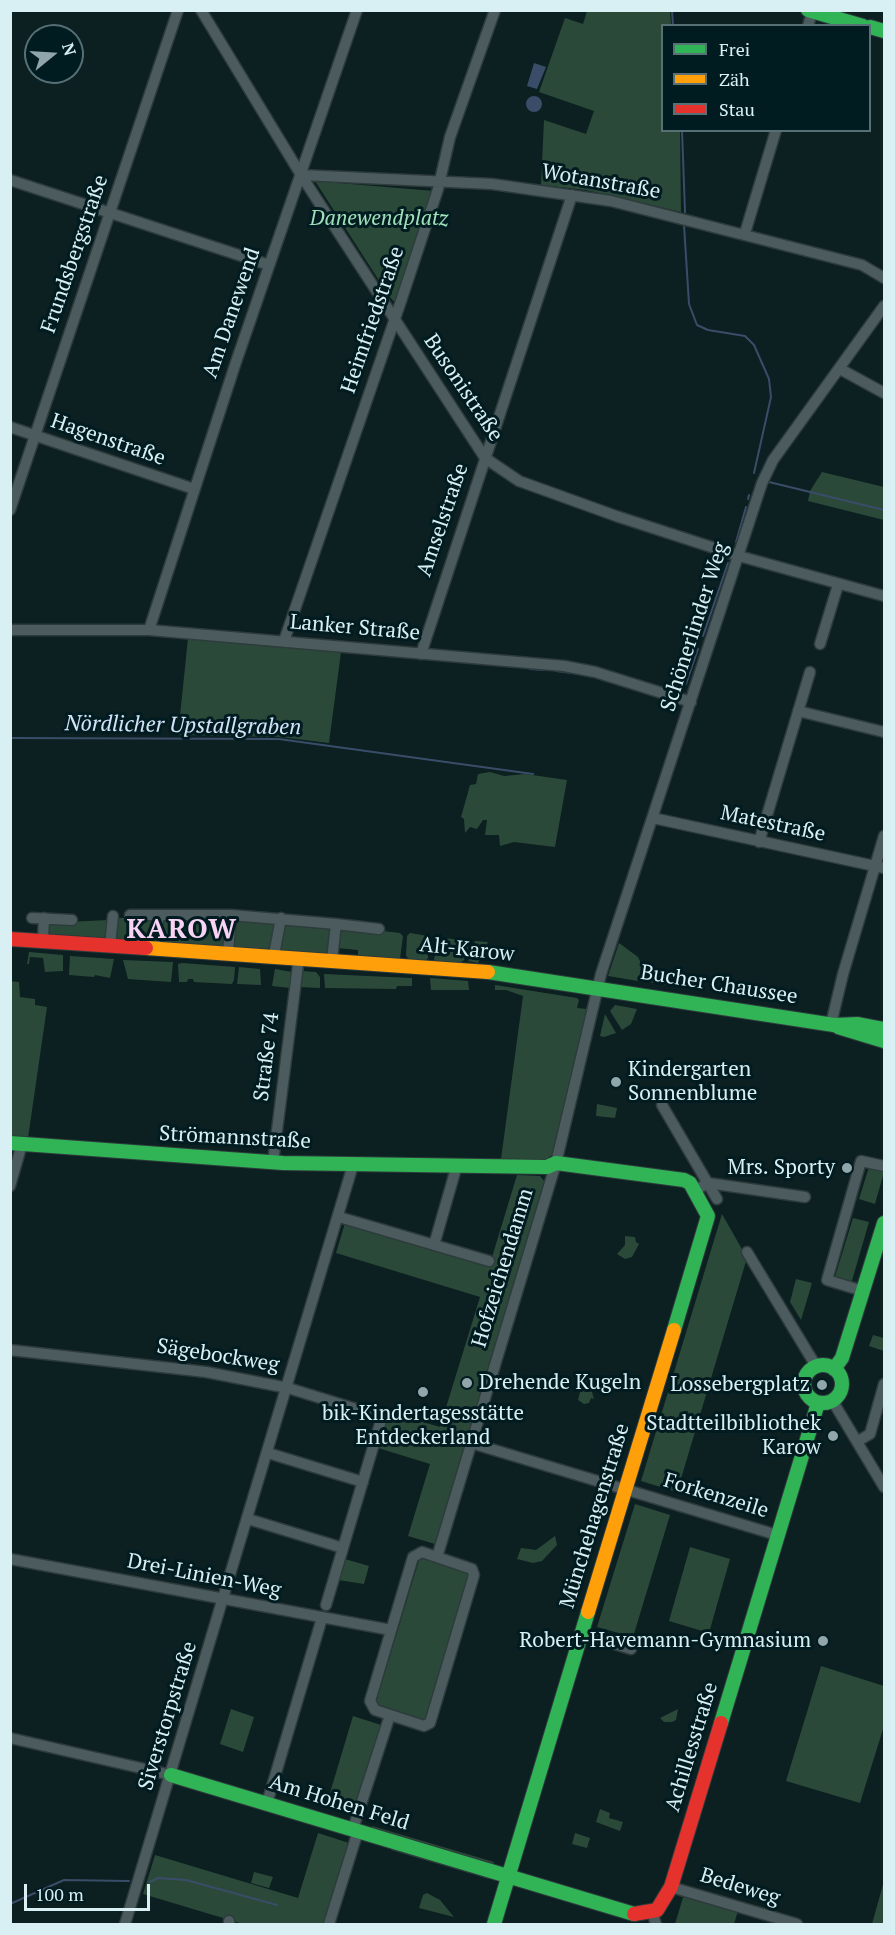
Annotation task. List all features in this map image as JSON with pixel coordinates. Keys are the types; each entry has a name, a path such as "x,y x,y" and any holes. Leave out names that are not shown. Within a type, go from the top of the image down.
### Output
{"street":[{"name":"Frundsbergstraße","path":"10,510 178,10"},
{"name":"Busonistraße","path":"201,10 301,175 485,458 519,481 739,556 838,585 885,596"},
{"name":"Am Danewend","path":"149,630 269,265 357,10"},
{"name":"Heimfriedstraße","path":"284,641 439,181 450,137 495,10"},
{"path":"809,16 852,24"},
{"path":"746,234 775,132"},
{"name":"Wotanstraße","path":"301,175 492,184 572,195 651,210 746,234 862,265 885,278"},
{"path":"10,180 269,265"},
{"name":"Amselstraße","path":"421,654 572,195"},
{"name":"Schönerlinder Weg","path":"597,988 765,472 885,306"},
{"path":"840,369 885,393"},
{"name":"Hagenstraße","path":"10,427 194,489"},
{"path":"820,644 838,585"},
{"name":"Lanker Straße","path":"10,630 149,630 580,668 691,702"},
{"path":"759,842 810,672"},
{"path":"798,711 885,732"},
{"name":"Matestraße","path":"653,818 880,867"},
{"path":"832,1024 880,867 885,836"},
{"path":"130,915 231,915 379,928"},
{"path":"154,948 159,915"},
{"path":"228,952 231,915"},
{"path":"110,946 113,916"},
{"path":"32,918 72,920"},
{"path":"43,941 44,918"},
{"path":"274,956 280,918"},
{"path":"332,960 336,924"},
{"name":"Alt-Karow","path":"10,939 484,971 597,988"},
{"name":"Straße 74","path":"273,1162 299,957"},
{"name":"Bucher Chaussee","path":"597,988 832,1024 858,1024 885,1029"},
{"name":"Hofzeichendamm","path":"437,1557 556,1163 582,1062 597,988"},
{"name":"Bucher Chaussee","path":"832,1024 853,1033 885,1041"},
{"path":"662,1105 717,1199"},
{"path":"10,1186 16,1143"},
{"name":"Strömannstraße","path":"16,1143 273,1162 353,1165 547,1167 556,1163 684,1180 690,1183 694,1191"},
{"path":"863,1291 827,1280 861,1161 885,1166"},
{"name":"Siverstorpstraße","path":"125,1924 288,1388 353,1165"},
{"path":"434,1245 457,1165"},
{"path":"694,1191 708,1183 805,1197"},
{"name":"Münchehagenstraße","path":"494,1924 708,1216 694,1191"},
{"path":"339,1217 489,1261"},
{"path":"834,1369 842,1358 885,1222"},
{"path":"747,1252 816,1366"},
{"name":"Sägebockweg","path":"10,1350 152,1365 288,1388 382,1417 363,1482"},
{"path":"816,1366 834,1369 841,1380 841,1388 832,1400 818,1403 811,1399 804,1387 806,1374 816,1366"},
{"path":"858,1441 870,1434 885,1384"},
{"path":"832,1400 885,1487"},
{"name":"Achillesstraße","path":"654,1918 671,1887 818,1403"},
{"name":"Forkenzeile","path":"471,1443 777,1535"},
{"path":"267,1454 363,1482 326,1605"},
{"path":"248,1519 343,1548"},
{"path":"422,1552 437,1557 472,1569 474,1575 430,1723 423,1726 375,1710 370,1701 413,1557 422,1552"},
{"name":"Drei-Linien-Weg","path":"10,1559 391,1630"},
{"path":"267,1803 322,1618"},
{"path":"581,1635 631,1649"},
{"path":"329,1924 390,1715"},
{"name":"Am Hohen Feld","path":"10,1738 171,1775 632,1914 654,1918"},
{"name":"Bedeweg","path":"671,1887 797,1924"}],"green space":[{"path":"587,11 670,11 671,24 661,24 661,132 680,132 681,212 586,190 541,185 544,120 586,134 594,111 539,92 565,18 583,24"},
{"name":"Danewendplatz","path":"315,181 434,191 397,305 389,296"},
{"path":"822,472 884,487 884,520 808,501 810,491"},
{"path":"188,638 341,652 329,743 280,737 178,735"},
{"path":"490,772 504,776 525,774 567,780 555,847 514,842 500,846 499,835 485,835 487,820 483,820 477,829 470,827 465,833 464,819 461,817 470,785 476,784 478,774"},
{"path":"167,917 225,917 226,944 223,947 165,943 160,938 162,920"},
{"path":"119,918 153,918 153,937 148,942 117,939 113,935 115,921"},
{"path":"236,919 277,924 274,943 267,949 234,947 232,944"},
{"path":"109,920 108,935 105,938 49,934 46,923"},
{"path":"282,923 332,928 330,951 327,954 280,950"},
{"path":"341,926 400,933 403,936 400,959 358,956 358,950 336,948"},
{"path":"410,933 428,936 428,958 426,960 409,959 406,956 407,936"},
{"path":"437,937 470,943 464,960 460,963 434,961"},
{"path":"475,941 488,942 478,963 468,961"},
{"path":"619,943 638,957 644,970 644,982 608,976"},
{"path":"29,952 63,955 63,971 45,972 43,958 30,957 29,964 27,964"},
{"path":"70,956 114,959 110,978 95,975 94,977 69,975"},
{"path":"123,960 173,962 171,982 128,979"},
{"path":"178,964 235,967 234,980 232,984 194,982 193,979 179,982"},
{"path":"239,967 260,969 261,985 237,984"},
{"path":"275,969 292,972 290,988 272,986"},
{"path":"301,971 316,972 320,977 320,988 299,987"},
{"path":"324,974 412,978 412,986 397,986 396,989 325,988"},
{"path":"650,975 677,979 676,987 648,982"},
{"path":"430,978 468,981 469,990 431,990"},
{"path":"10,981 19,982 20,997 35,999 35,1005 47,1007 28,1138 11,1137"},
{"path":"495,985 577,998 579,1000 577,1008 587,1009 553,1154 545,1161 501,1159 523,996 506,990 495,990"},
{"path":"615,1005 637,1009 631,1024 622,1030 610,1011"},
{"path":"605,1014 616,1033 604,1037 600,1036"},
{"path":"597,1104 617,1108 615,1118 596,1116"},
{"path":"869,1167 884,1172 875,1204 859,1199"},
{"path":"517,1175 540,1176 545,1182 435,1544 408,1536 430,1464 378,1448 388,1412 440,1427 480,1297 336,1253 345,1223 489,1267"},
{"path":"722,1214 747,1258 677,1492 641,1481"},
{"path":"853,1218 869,1222 851,1284 834,1280"},
{"path":"625,1236 635,1237 639,1244 632,1257 625,1259 617,1254 625,1245"},
{"path":"796,1279 812,1283 801,1320 790,1302"},
{"path":"873,1335 884,1338 884,1351 869,1346"},
{"path":"590,1376 595,1387 592,1392 594,1399 591,1398 589,1403 584,1404 578,1400 584,1377"},
{"path":"635,1504 670,1515 633,1637 597,1627"},
{"path":"555,1536 557,1545 542,1561 533,1563 517,1559 521,1548 536,1550"},
{"path":"690,1547 730,1559 709,1633 669,1621"},
{"path":"420,1557 470,1573 426,1720 375,1705"},
{"path":"345,1559 369,1566 364,1584 338,1580"},
{"path":"821,1666 884,1686 884,1726 860,1803 786,1781"},
{"path":"231,1709 254,1717 243,1752 220,1744"},
{"path":"678,1709 676,1720 672,1722 664,1722 660,1718"},
{"path":"353,1716 381,1725 353,1814 326,1806"},
{"path":"600,1809 610,1813 609,1818 623,1822 620,1831 596,1822"},
{"path":"372,1826 494,1862 493,1865 372,1828"},
{"path":"318,1833 349,1843 325,1924 243,1924 143,1894 155,1855 298,1898"},
{"path":"575,1833 590,1838 587,1848 572,1844"},
{"path":"392,1848 489,1877 489,1879 391,1850"},
{"path":"254,1872 273,1877 269,1888 251,1883"},
{"path":"884,1881 884,1924 872,1924"},
{"path":"427,1893 440,1900 454,1917 419,1908 423,1895"},
{"path":"684,1894 738,1911 734,1924 675,1924"}],"water":[{"path":"534,63 546,67 537,89 527,86"},
{"path":"534,96 540,98 542,104 540,110 534,112 528,110 526,104 528,98"}],"waterway":[{"path":"672,10 673,24"},
{"path":"682,132 685,212"},
{"path":"684,225 689,304 697,325 708,330 745,336 754,345 769,379 771,397 754,473"},
{"path":"769,482 884,510"},
{"name":"Nördlicher Upstallgraben","path":"748,499 749,495"},
{"name":"Nördlicher Upstallgraben","path":"736,542 746,507"},
{"name":"Nördlicher Upstallgraben","path":"703,636 728,563"},
{"name":"Nördlicher Upstallgraben","path":"686,684 698,649"},
{"name":"Nördlicher Upstallgraben","path":"530,669 544,670"},
{"name":"Nördlicher Upstallgraben","path":"556,671 572,673"},
{"name":"Nördlicher Upstallgraben","path":"10,738 279,739 533,774"},
{"path":"150,1882 158,1878 186,1880 277,1905"},
{"path":"10,1904 64,1880 129,1881"}],"traffic: fast":[{"path":"808,10 856,24"},
{"path":"871,27 884,31"},
{"path":"488,972 834,1025 858,1024 884,1029"},
{"path":"838,1027 884,1041"},
{"path":"10,1143 283,1163 547,1167 556,1163 684,1180 690,1183 708,1216 674,1330"},
{"path":"834,1369 842,1358 884,1223"},
{"path":"823,1365 830,1366 836,1371 841,1377 842,1384 841,1391 836,1397 830,1402 823,1403 816,1402 810,1397 805,1391 804,1384 805,1377 810,1371 816,1366 823,1365"},
{"path":"721,1723 818,1403"},
{"path":"494,1924 588,1612"},
{"path":"171,1775 634,1914"}],"traffic: slow":[{"path":"146,948 488,972"},
{"path":"588,1612 674,1330"}],"traffic: jam":[{"path":"10,939 146,948"},
{"path":"634,1914 657,1910 671,1887 721,1723"}],"place":[{"name":"Kindergarten Sonnenblume","path":"616,1082"},
{"name":"Mrs. Sporty","path":"847,1168"},
{"name":"Drehende Kugeln","path":"467,1383"},
{"name":"Lossebergplatz","path":"822,1385"},
{"name":"bik-Kindertagesstätte Entdeckerland","path":"423,1392"},
{"name":"Stadtteilbibliothek Karow","path":"833,1436"},
{"name":"Robert-Havemann-Gymnasium","path":"823,1641"}],"district":[{"name":"KAROW","path":"182,930"}]}
